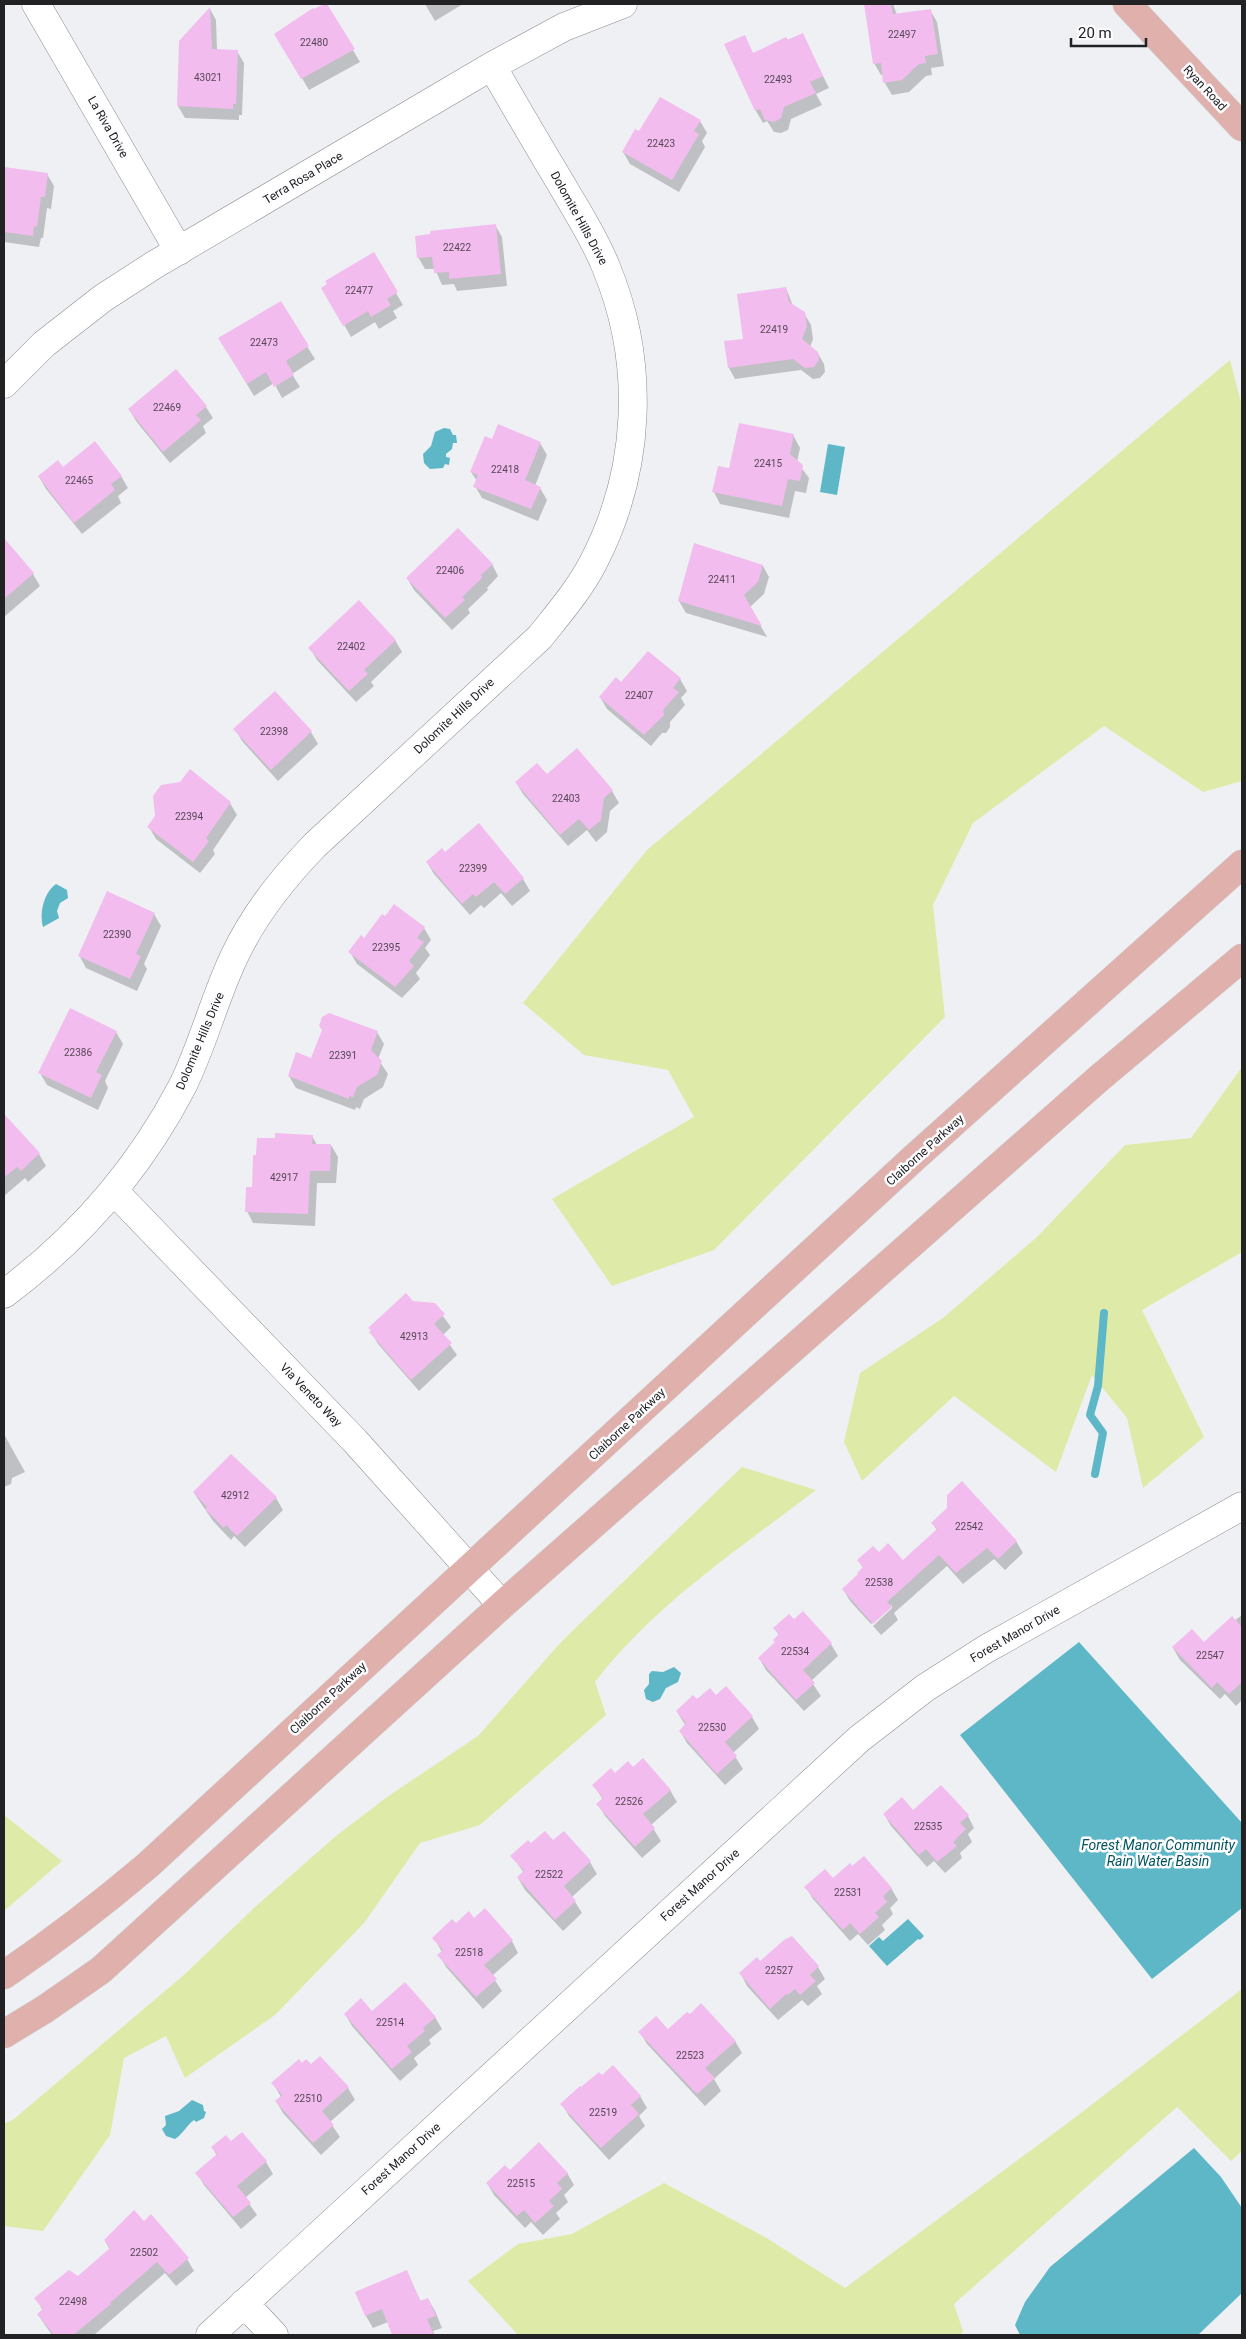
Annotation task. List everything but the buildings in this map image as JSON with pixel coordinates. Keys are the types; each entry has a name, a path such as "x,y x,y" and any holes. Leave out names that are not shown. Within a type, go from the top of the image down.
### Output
{"main road":[{"name":"Ryan Road","path":"1127,4 1242,127"},
{"name":"Claiborne Parkway","path":"4,1975 74,1925 148,1865 915,1157 1242,864"},
{"path":"4,2034 45,2010 101,1970 502,1605 1097,1080 1242,958"}],"street":[{"name":"La Riva Drive","path":"36,4 179,251"},
{"name":"Terra Rosa Place","path":"4,384 44,344 103,298 179,251 492,66 564,27 622,4"},
{"name":"Dolomite Hills Drive","path":"4,1294 29,1276 74,1234 114,1191 152,1139 182,1086 207,1030 233,958 255,916 284,876 315,844 540,636 568,603 593,564 612,522 626,476 633,431 634,388 630,346 621,307 606,266 587,228 492,66"},
{"name":"Via Veneto Way","path":"114,1191 356,1441 502,1605"},
{"name":"Forest Manor Drive","path":"210,2335 859,1739 925,1688 986,1649 1242,1506"},
{"path":"244,2303 274,2335"}],"green space":[{"path":"1230,360 1242,406 1242,781 1203,792 1104,726 973,823 933,905 945,1017 714,1250 612,1286 552,1199 694,1117 668,1070 584,1055 523,1003 647,850"},
{"path":"1242,1067 1242,1252 1142,1310 1204,1437 1143,1488 1127,1418 1092,1375 1056,1472 954,1396 862,1481 844,1442 860,1373 943,1318 1037,1237 1125,1145 1191,1138"},
{"path":"742,1467 816,1490 699,1579 644,1627 595,1682 606,1715 480,1825 420,1843 364,1923 275,2015 185,2078 166,2036 124,2058 110,2135 43,2231 4,2226 4,2124 14,2119 185,1974 255,1907 336,1836 387,1797 478,1736 562,1641"},
{"path":"4,1815 62,1861 4,1911"},
{"path":"1242,1989 1242,2151 1231,2161 1177,2107 954,2304 963,2331 960,2335 518,2335 468,2281 518,2244 572,2234 664,2183 765,2237 845,2288 1073,2119"}],"water":[{"path":"444,428 450,429 453,435 456,435 457,443 453,443 452,449 446,454 446,457 450,458 449,465 445,464 443,468 430,469 424,463 423,454 431,446 435,432"},
{"path":"828,444 845,447 837,495 820,492"},
{"path":"56,884 67,890 68,898 60,903 57,911 59,918 43,927 42,909 48,892"},
{"name":"Forest Manor Community Rain Water Basin","path":"1079,1642 1242,1823 1242,1908 1152,1979 960,1735"},
{"path":"674,1667 681,1673 678,1682 666,1688 660,1699 653,1702 646,1699 644,1690 649,1684 649,1674 652,1671 663,1672"},
{"path":"908,1919 924,1936 887,1966 869,1946 879,1937 883,1941"},
{"path":"192,2100 203,2105 206,2112 204,2118 196,2122 194,2120 175,2139 166,2136 162,2129 166,2125 165,2116 179,2111"},
{"path":"1194,2148 1221,2177 1242,2208 1242,2293 1198,2335 1020,2335 1015,2325 1025,2302 1050,2267"}],"waterway":[{"path":"1095,1474 1103,1433 1090,1415 1098,1386 1104,1313"}]}
